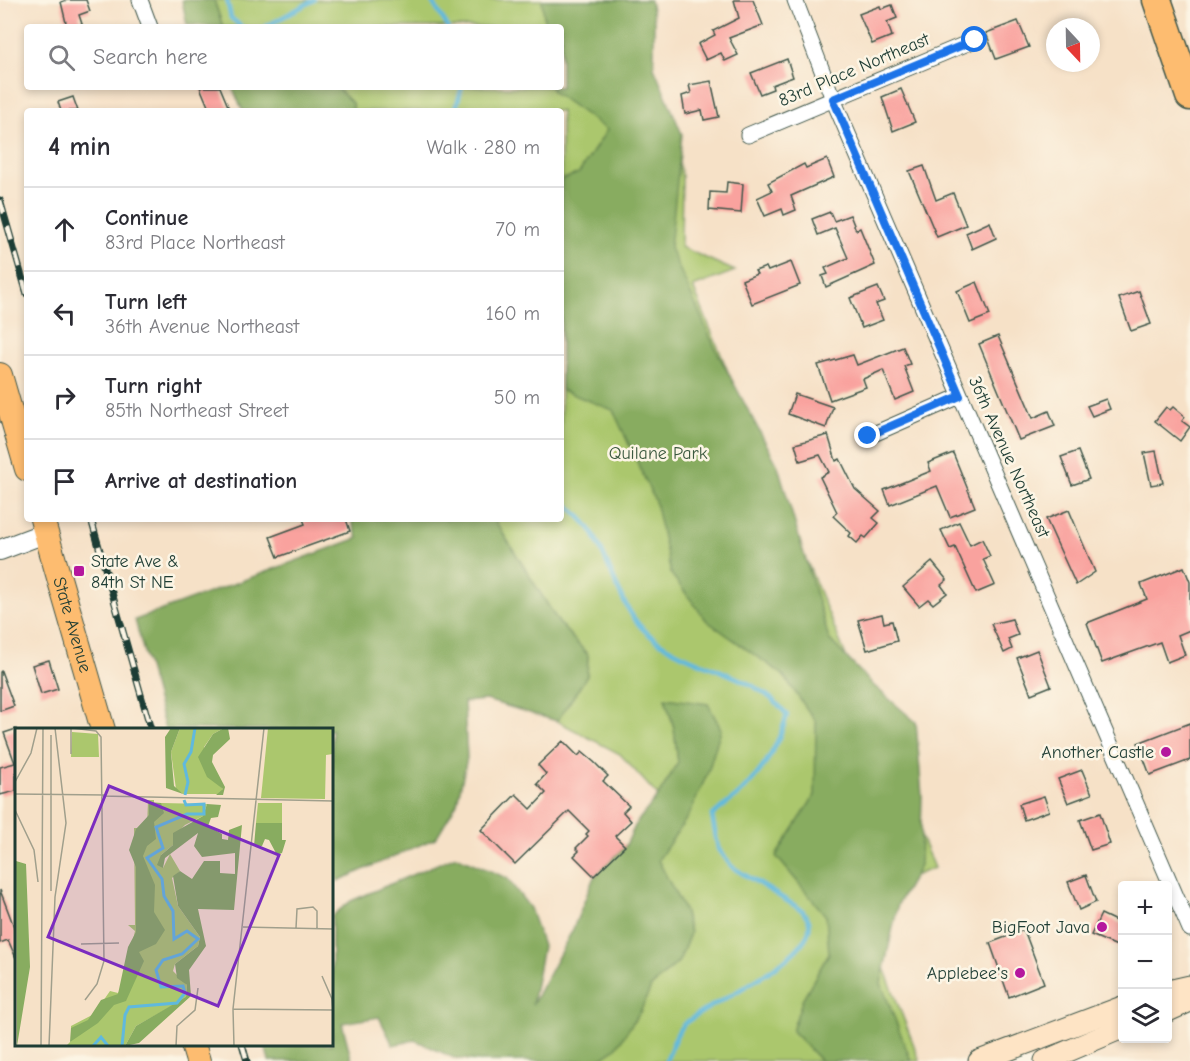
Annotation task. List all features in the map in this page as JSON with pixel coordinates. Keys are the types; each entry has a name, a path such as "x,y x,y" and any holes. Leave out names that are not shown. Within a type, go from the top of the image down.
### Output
{"highway":[{"path":"1157,0 1190,96"},
{"path":"1171,0 1190,48"}],"main road":[{"path":"0,375 24,459"},
{"name":"State Avenue","path":"44,526 102,728"},
{"path":"1172,990 1190,986"},
{"path":"1172,1009 1190,1001"},
{"path":"979,1061 1118,1009"},
{"path":"1045,1061 1118,1030"},
{"path":"1012,1061 1052,1043 1061,1031"},
{"path":"194,1046 198,1061"}],"street":[{"path":"140,0 149,24"},
{"name":"36th Avenue Northeast","path":"795,0 833,99 1190,928"},
{"name":"83rd Place Northeast","path":"748,135 975,40"},
{"path":"868,436 960,396"},
{"path":"0,550 44,526"}],"green space":[{"path":"182,0 214,0 222,24 187,24"},
{"name":"Quilane Park","path":"214,0 650,0 633,1 672,130 682,176 681,247 735,271 693,287 934,868 857,898 920,1061 878,1061 847,989 800,1007 793,1031 821,1061 597,1061 616,1048 640,1012 651,987 679,961 690,933 684,910 657,860 689,814 708,772 665,698 674,728 678,763 658,796 620,754 557,721 587,676 588,655 559,623 496,522 564,522 564,108 353,108 352,103 339,90 564,90 564,24 222,24"},
{"name":"Quilane Park","path":"542,0 650,0 654,20 654,67 682,134 670,248 716,350 778,466 829,639 873,685 916,722 922,796 920,866 898,904 881,983 911,1061 821,1061 792,1031 803,998 829,953 826,916 776,856 815,795 816,722 783,675 707,621 671,574 655,501 613,410 564,391 564,179 579,173 607,130 552,91 564,90 564,24 545,24"},
{"path":"233,90 339,90 352,103 353,108 242,108"},
{"path":"352,522 496,522 559,623 588,655 587,676 557,721 486,700 464,702 467,758 457,803 436,838 338,881 333,865 333,728 165,728 135,620 358,538"},
{"path":"665,698 708,704 721,729 708,772 689,815 658,860 684,910 690,933 679,961 651,987 640,1012 616,1048 597,1061 479,1061 454,1058 415,1040 393,1045 379,1017 342,1023 352,1061 269,1061 265,1046 333,1046 333,915 351,901 456,856 507,878 530,908 543,946 532,1005 573,929 594,877 625,847 637,822 658,796 678,763 674,728"}],"building":[{"path":"86,0 90,11 79,15 82,24 66,24 61,2"},
{"path":"734,0 753,0 763,25 729,38 738,55 725,61 721,53 706,60 698,44 715,35 713,31 739,18"},
{"path":"892,5 897,18 887,22 892,36 872,44 859,14 880,6 881,9"},
{"path":"1018,21 1029,47 996,59 986,33"},
{"path":"787,59 793,77 772,85 773,89 760,94 751,73"},
{"path":"711,81 719,117 704,120 702,110 685,114 682,96 691,93 689,85"},
{"path":"901,89 915,122 893,131 882,97"},
{"path":"201,90 221,90 229,108 209,108"},
{"path":"73,97 77,108 60,108 58,102"},
{"path":"827,159 834,177 791,196 796,210 784,215 782,209 765,216 757,198 772,191 768,183 804,164 806,168"},
{"path":"924,166 936,200 953,193 966,225 937,237 909,171"},
{"path":"727,182 743,184 741,213 709,210 710,192 726,193"},
{"path":"830,212 834,221 850,215 856,230 860,228 875,265 826,287 822,276 828,274 825,268 848,258 835,228 818,235 812,219"},
{"path":"990,222 996,238 972,249 966,233"},
{"path":"791,262 800,285 752,304 742,280 757,274 755,271 766,267 768,271"},
{"path":"977,282 990,315 970,323 957,291"},
{"path":"878,287 884,301 876,304 883,320 862,328 850,298"},
{"path":"1139,291 1151,324 1131,331 1119,298"},
{"path":"998,336 1033,418 1049,411 1055,426 1019,440 979,344"},
{"path":"903,347 910,364 904,366 914,392 895,400 883,370 863,379 866,387 830,400 818,365 853,355 857,365"},
{"path":"795,394 833,407 826,428 788,414"},
{"path":"1106,399 1110,409 1092,416 1087,406"},
{"path":"1166,407 1170,410 1173,407 1185,417 1182,421 1190,427 1180,441 1155,421"},
{"path":"828,435 836,461 840,459 855,489 880,511 873,518 879,523 866,538 863,536 857,543 849,536 851,533 833,516 837,512 820,477 829,472 820,455 800,461 795,444"},
{"path":"1078,451 1089,479 1072,485 1061,457"},
{"path":"1156,451 1163,483 1151,485 1144,453"},
{"path":"953,453 975,507 950,517 937,486 890,505 884,490 931,471 928,463"},
{"path":"1069,510 1095,572 1076,585 1046,519"},
{"path":"304,522 347,522 350,531 278,557 270,537 305,524"},
{"path":"959,522 970,545 982,539 990,556 983,559 995,585 976,593 955,547 950,549 941,530"},
{"path":"932,562 947,580 941,585 947,593 933,604 928,599 919,606 903,587"},
{"path":"1184,567 1190,582 1190,630 1178,635 1185,655 1167,662 1160,642 1102,663 1087,623 1147,599 1141,584"},
{"path":"882,614 884,623 892,621 897,641 867,650 858,620"},
{"path":"1012,619 1018,635 1008,639 1012,649 1004,653 991,624"},
{"path":"1037,650 1051,686 1031,694 1017,658"},
{"path":"49,660 58,689 41,694 32,665"},
{"path":"0,672 14,706 0,711"},
{"name":"Another Castle","path":"1190,723 1190,760 1150,775 1138,743"},
{"path":"15,729 15,763 4,733"},
{"path":"563,741 578,756 582,752 594,762 608,776 603,781 629,806 623,812 631,821 615,836 625,846 594,876 574,856 579,851 576,848 588,836 586,834 589,831 569,811 515,864 481,830 516,794 531,809 546,793 537,784 546,774 538,765"},
{"path":"15,763 15,791 0,795 0,767"},
{"path":"1082,770 1092,794 1068,803 1058,779"},
{"path":"1044,796 1049,811 1024,820 1019,804"},
{"path":"1100,813 1110,844 1091,850 1080,820"},
{"path":"1086,875 1096,902 1079,910 1068,882"},
{"path":"0,890 15,929 15,956 8,940 0,943"},
{"path":"1101,914 1118,922 1118,946 1091,935"},
{"path":"1024,930 1044,983 1009,997 990,943"}],"waterway":[{"path":"227,0 231,18 238,24"},
{"path":"270,24 314,0"},
{"path":"431,0 446,24"},
{"path":"456,108 461,90"},
{"path":"564,501 592,532 621,596 643,629 678,653 756,688 773,700 787,715 775,747 764,766 741,792 712,816 718,848 732,867 802,910 809,921 807,935 796,949 779,964 684,1024 676,1036 666,1061"}],"railway":[{"path":"0,200 24,284"},
{"path":"92,522 150,728"},
{"path":"243,1046 247,1061"}],"place":[{"name":"State Ave & 84th St NE","path":"79,571"},
{"name":"Another Castle","path":"1166,752"},
{"name":"BigFoot Java","path":"1102,927"},
{"name":"Applebee's","path":"1020,973"}],"route":[{"path":"868,436 960,396 833,99 975,40"}]}
